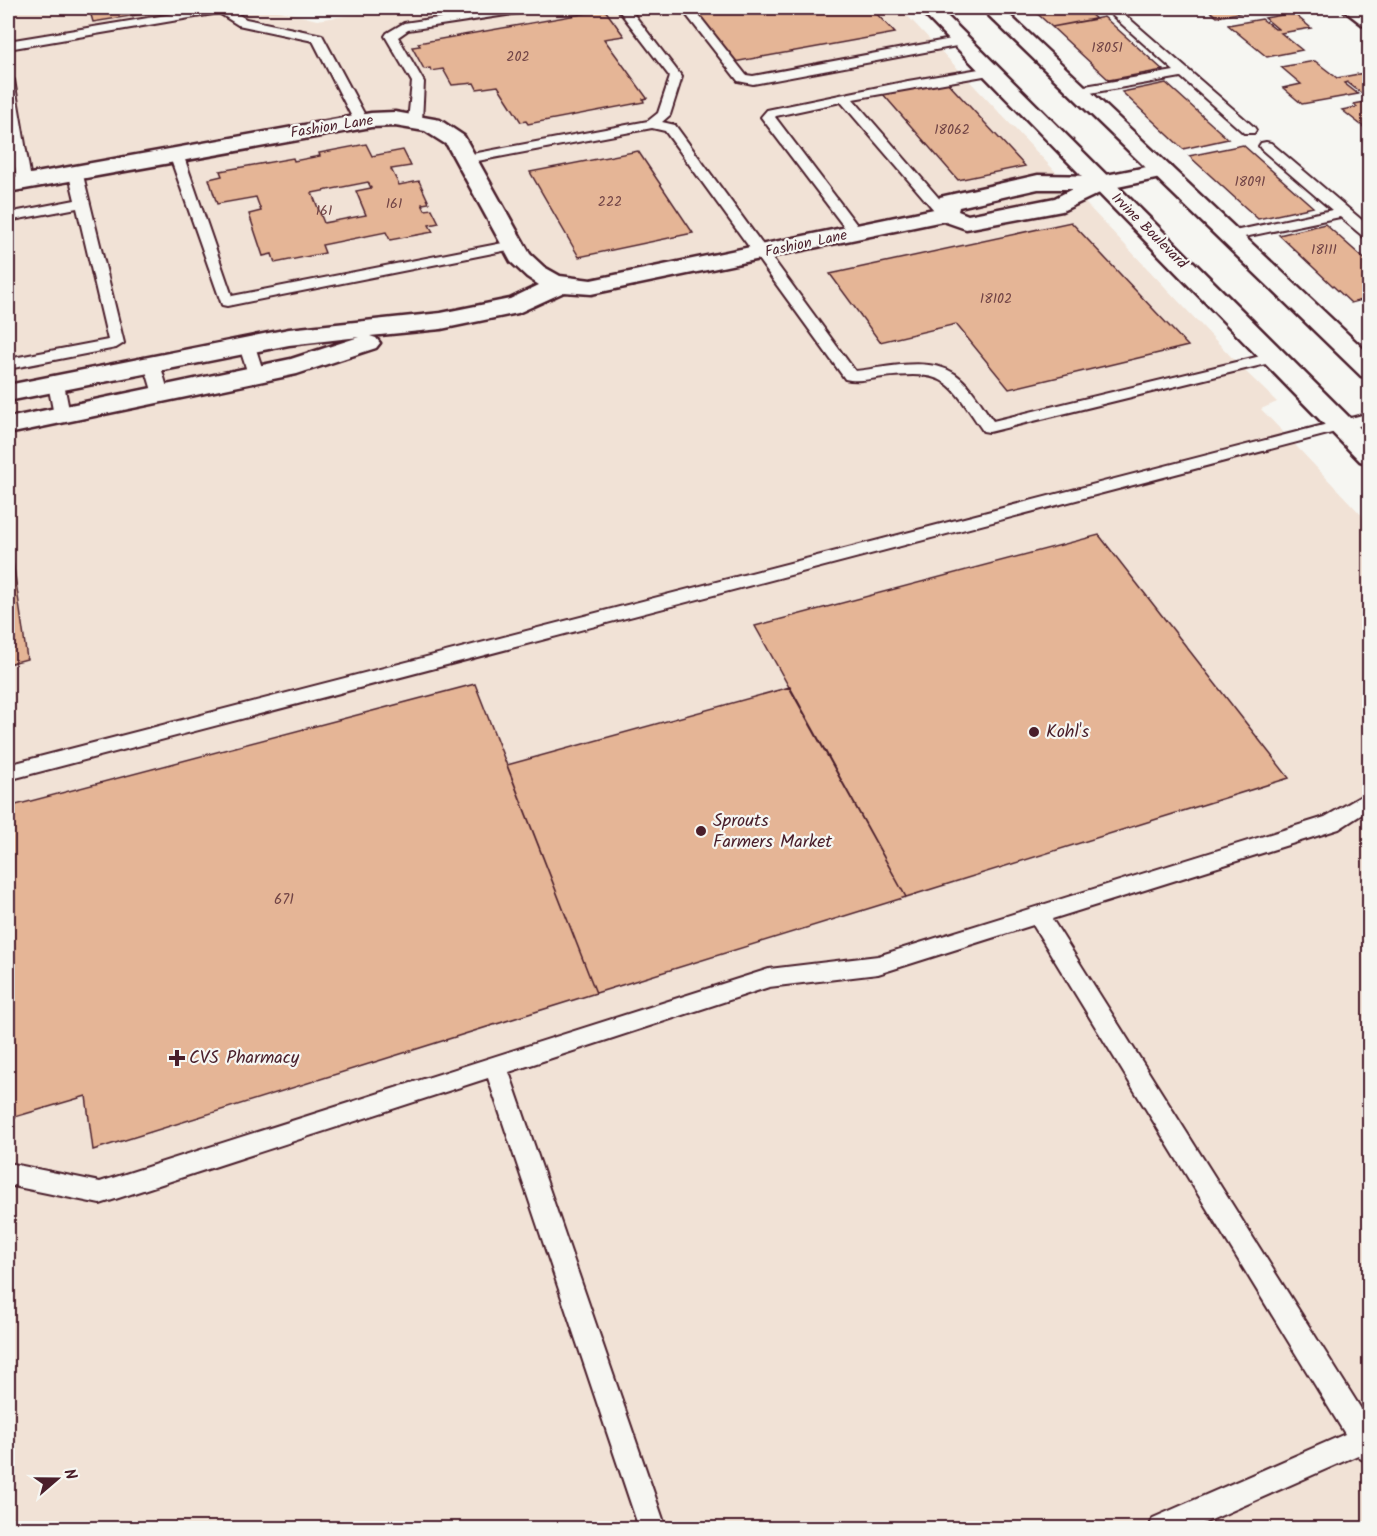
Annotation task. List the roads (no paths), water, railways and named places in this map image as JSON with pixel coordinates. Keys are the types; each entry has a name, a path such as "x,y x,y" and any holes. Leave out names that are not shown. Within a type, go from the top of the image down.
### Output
{"street":[{"name":"Irvine Boulevard","path":"928,8 1370,455"},
{"path":"992,8 1370,370"},
{"path":"1351,8 1370,21"},
{"path":"962,41 994,42 1019,53 1037,69 1079,91"},
{"name":"Fashion Lane","path":"13,182 361,122 395,119 415,121 432,125 446,132 456,141 513,245 532,272 559,285 591,287 611,285 945,214 966,222 1062,204 1101,183 1162,171"},
{"name":"Fashion Lane","path":"8,393 289,337 425,324 518,305 559,285"},
{"name":"Fashion Lane","path":"8,426 297,366 425,324"}],"lane":[{"path":"237,8 242,22"},
{"path":"415,121 418,82 391,36 404,27 526,8"},
{"path":"623,8 676,77 664,115 652,124"},
{"path":"687,8 742,78 753,80 962,41"},
{"path":"1110,8 1249,130"},
{"path":"8,45 220,9 242,22 318,38 361,122"},
{"path":"856,233 768,117 772,113 844,97 940,78 991,71"},
{"path":"1079,91 1182,73"},
{"path":"8,80 13,182"},
{"path":"844,97 945,214"},
{"path":"467,159 652,124 670,128 850,376 923,370 938,372 950,377 989,427 1274,358"},
{"path":"1266,146 1370,236"},
{"path":"176,154 227,302 513,245"},
{"path":"8,364 116,343 75,171"},
{"path":"8,217 82,203"},
{"path":"1230,236 1342,212"},
{"path":"247,346 256,374"},
{"path":"152,364 161,394"},
{"path":"56,384 62,415"},
{"path":"8,773 1370,418"},
{"path":"8,1174 100,1192 769,978 878,965 1332,823 1370,799"},
{"path":"1038,915 1367,1441 1163,1528"},
{"path":"495,1065 653,1528"}],"place":[{"name":"Kohl's","path":"1034,732"},
{"name":"Sprouts Farmers Market","path":"701,831"},
{"name":"CVS Pharmacy","path":"177,1058"}]}
